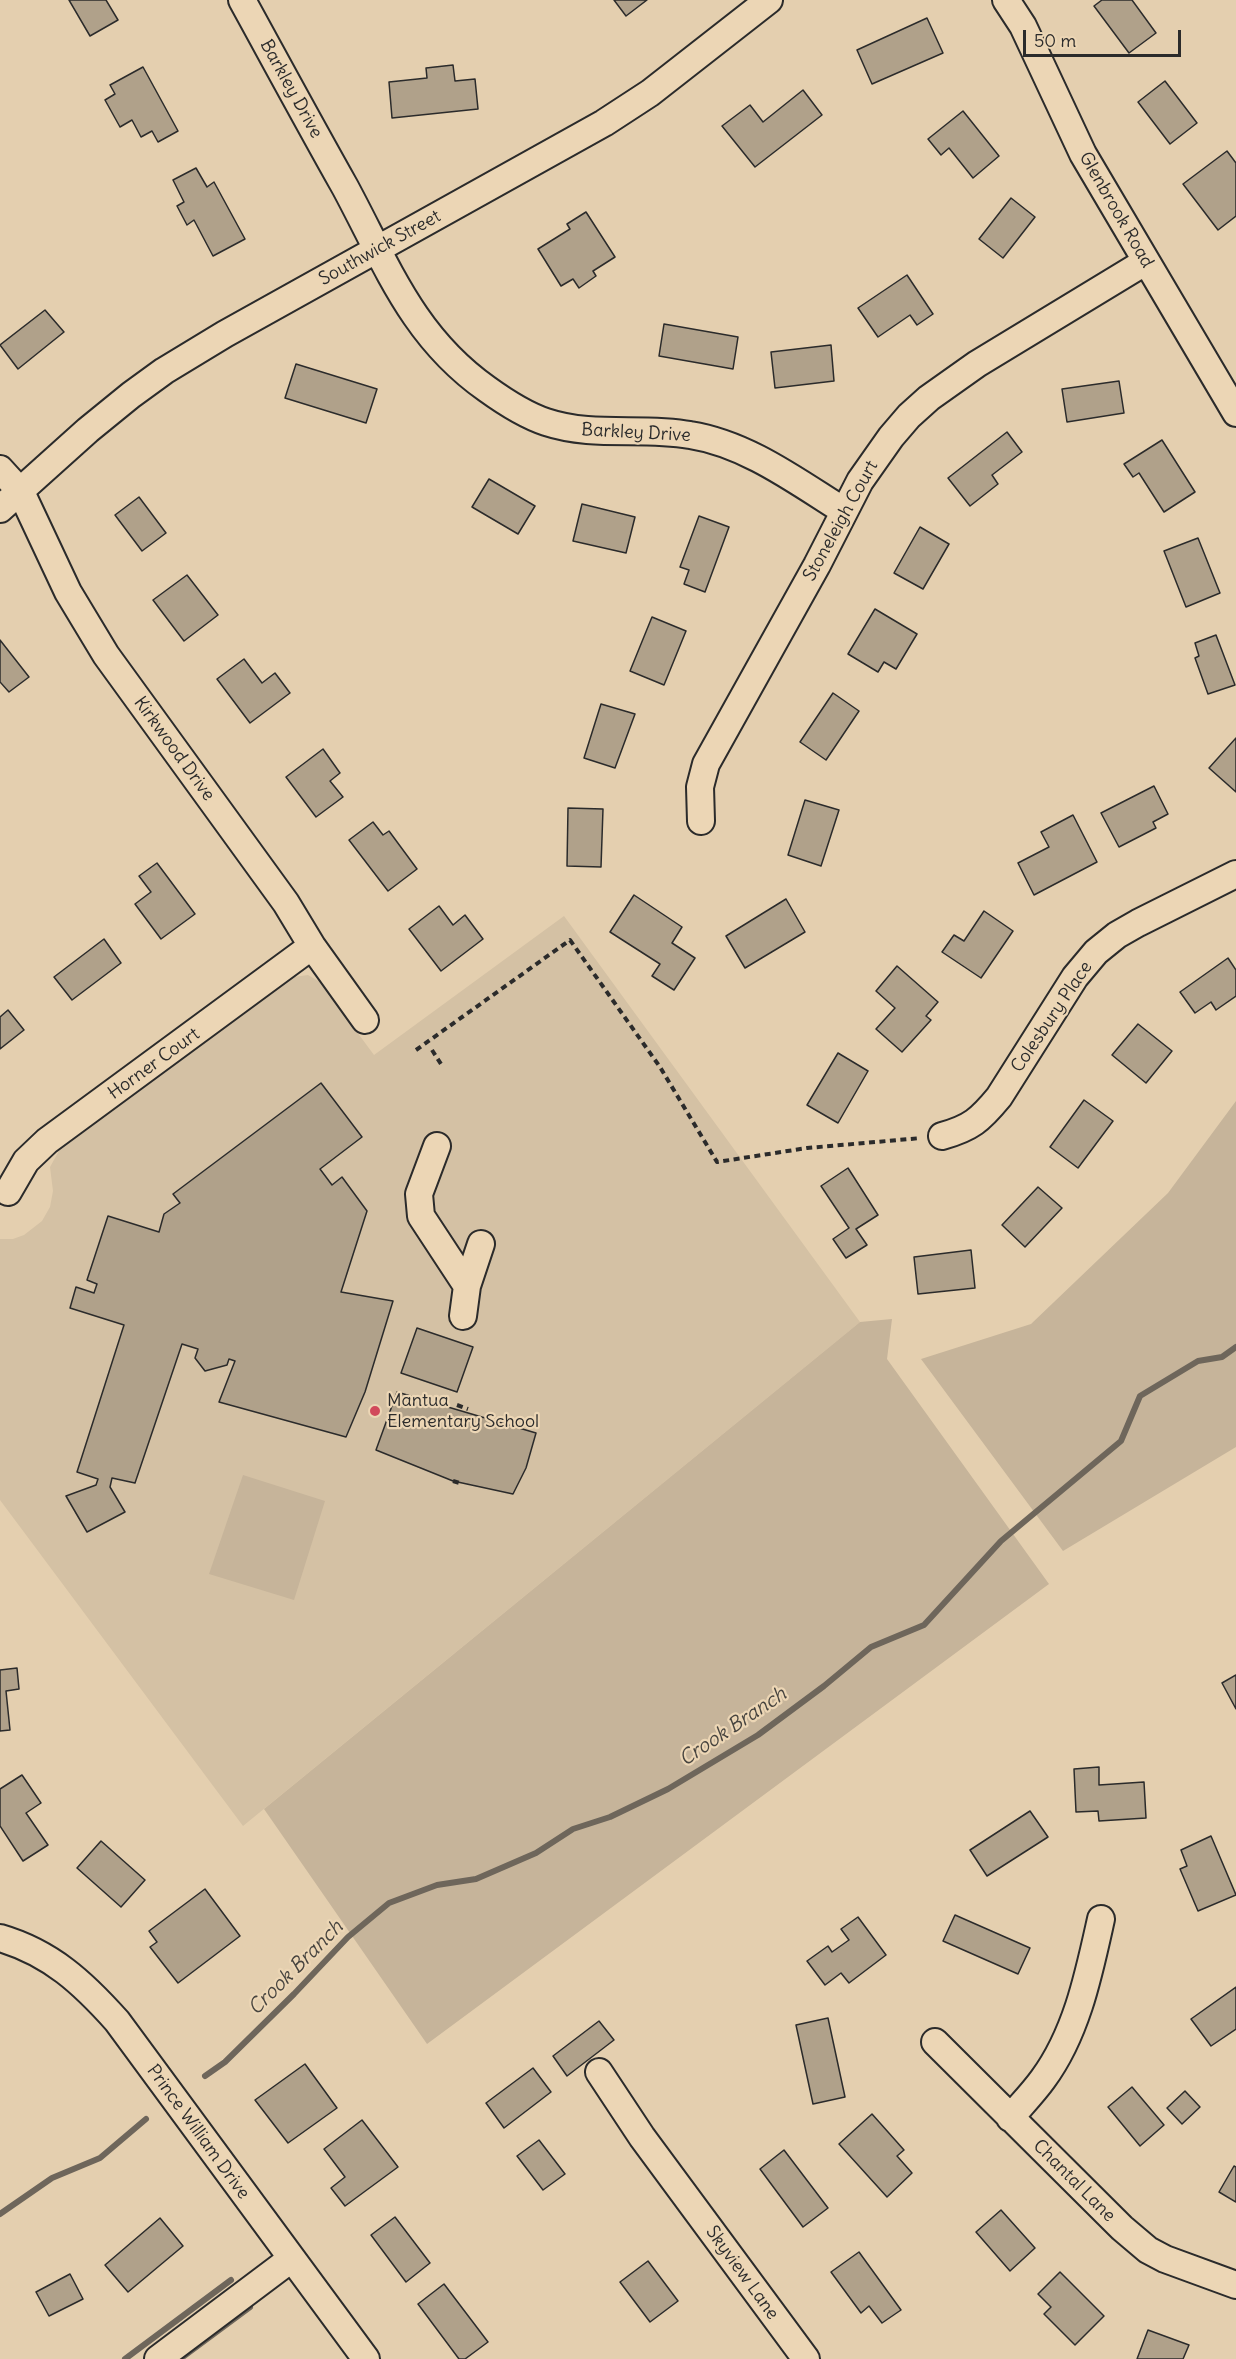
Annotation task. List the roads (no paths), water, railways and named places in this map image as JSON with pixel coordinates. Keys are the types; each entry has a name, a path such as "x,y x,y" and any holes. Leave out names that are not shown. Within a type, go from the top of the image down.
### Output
{"street":[{"name":"Barkley Drive","path":"242,0 410,310 434,342 474,380 518,409 544,422 575,430 604,433 669,432 713,440 771,466 844,511"},
{"name":"Southwick Street","path":"0,509 88,430 164,371 225,334 604,123 650,93 769,0"},
{"name":"Glenbrook Road","path":"1006,0 1023,26 1083,154 1236,413"},
{"name":"Stoneleigh Court","path":"701,821 700,787 706,764 817,565 860,481 891,437 929,398 977,364 1145,262"},
{"name":"Kirkwood Drive","path":"0,468 21,492 68,592 106,655 286,903 312,946 365,1020"},
{"name":"Colesbury Place","path":"942,1136 966,1129 994,1104 1075,977 1096,952 1117,935 1138,923 1236,874"},
{"name":"Horner Court","path":"8,1192 26,1161 47,1141 312,946"},
{"path":"437,1146 419,1194 422,1216 468,1286"},
{"path":"463,1316 468,1286 481,1244"},
{"path":"1010,2118 1043,2079 1057,2056 1079,2007 1090,1971 1101,1919"},
{"name":"Prince William Drive","path":"0,1938 51,1961 87,1988 117,2021 366,2359"},
{"name":"Chantal Lane","path":"935,2042 1122,2228 1148,2250 1181,2267 1236,2285"},
{"name":"Skyview Lane","path":"599,2072 642,2137 806,2359"},
{"path":"158,2359 291,2259"}],"waterway":[{"name":"Crook Branch","path":"205,2076 225,2062 348,1937 389,1903 437,1885 476,1879 536,1853 573,1829 610,1817 668,1789 758,1735 824,1686 871,1647 924,1625 1001,1541 1121,1441 1140,1396 1198,1361 1222,1357 1236,1347"},
{"name":"Crook Branch","path":"0,2214 52,2178 100,2158 146,2119"},
{"path":"125,2359 231,2280"},
{"path":"180,2359 250,2307"}],"place":[{"name":"Mantua Elementary School","path":"375,1411"}]}
